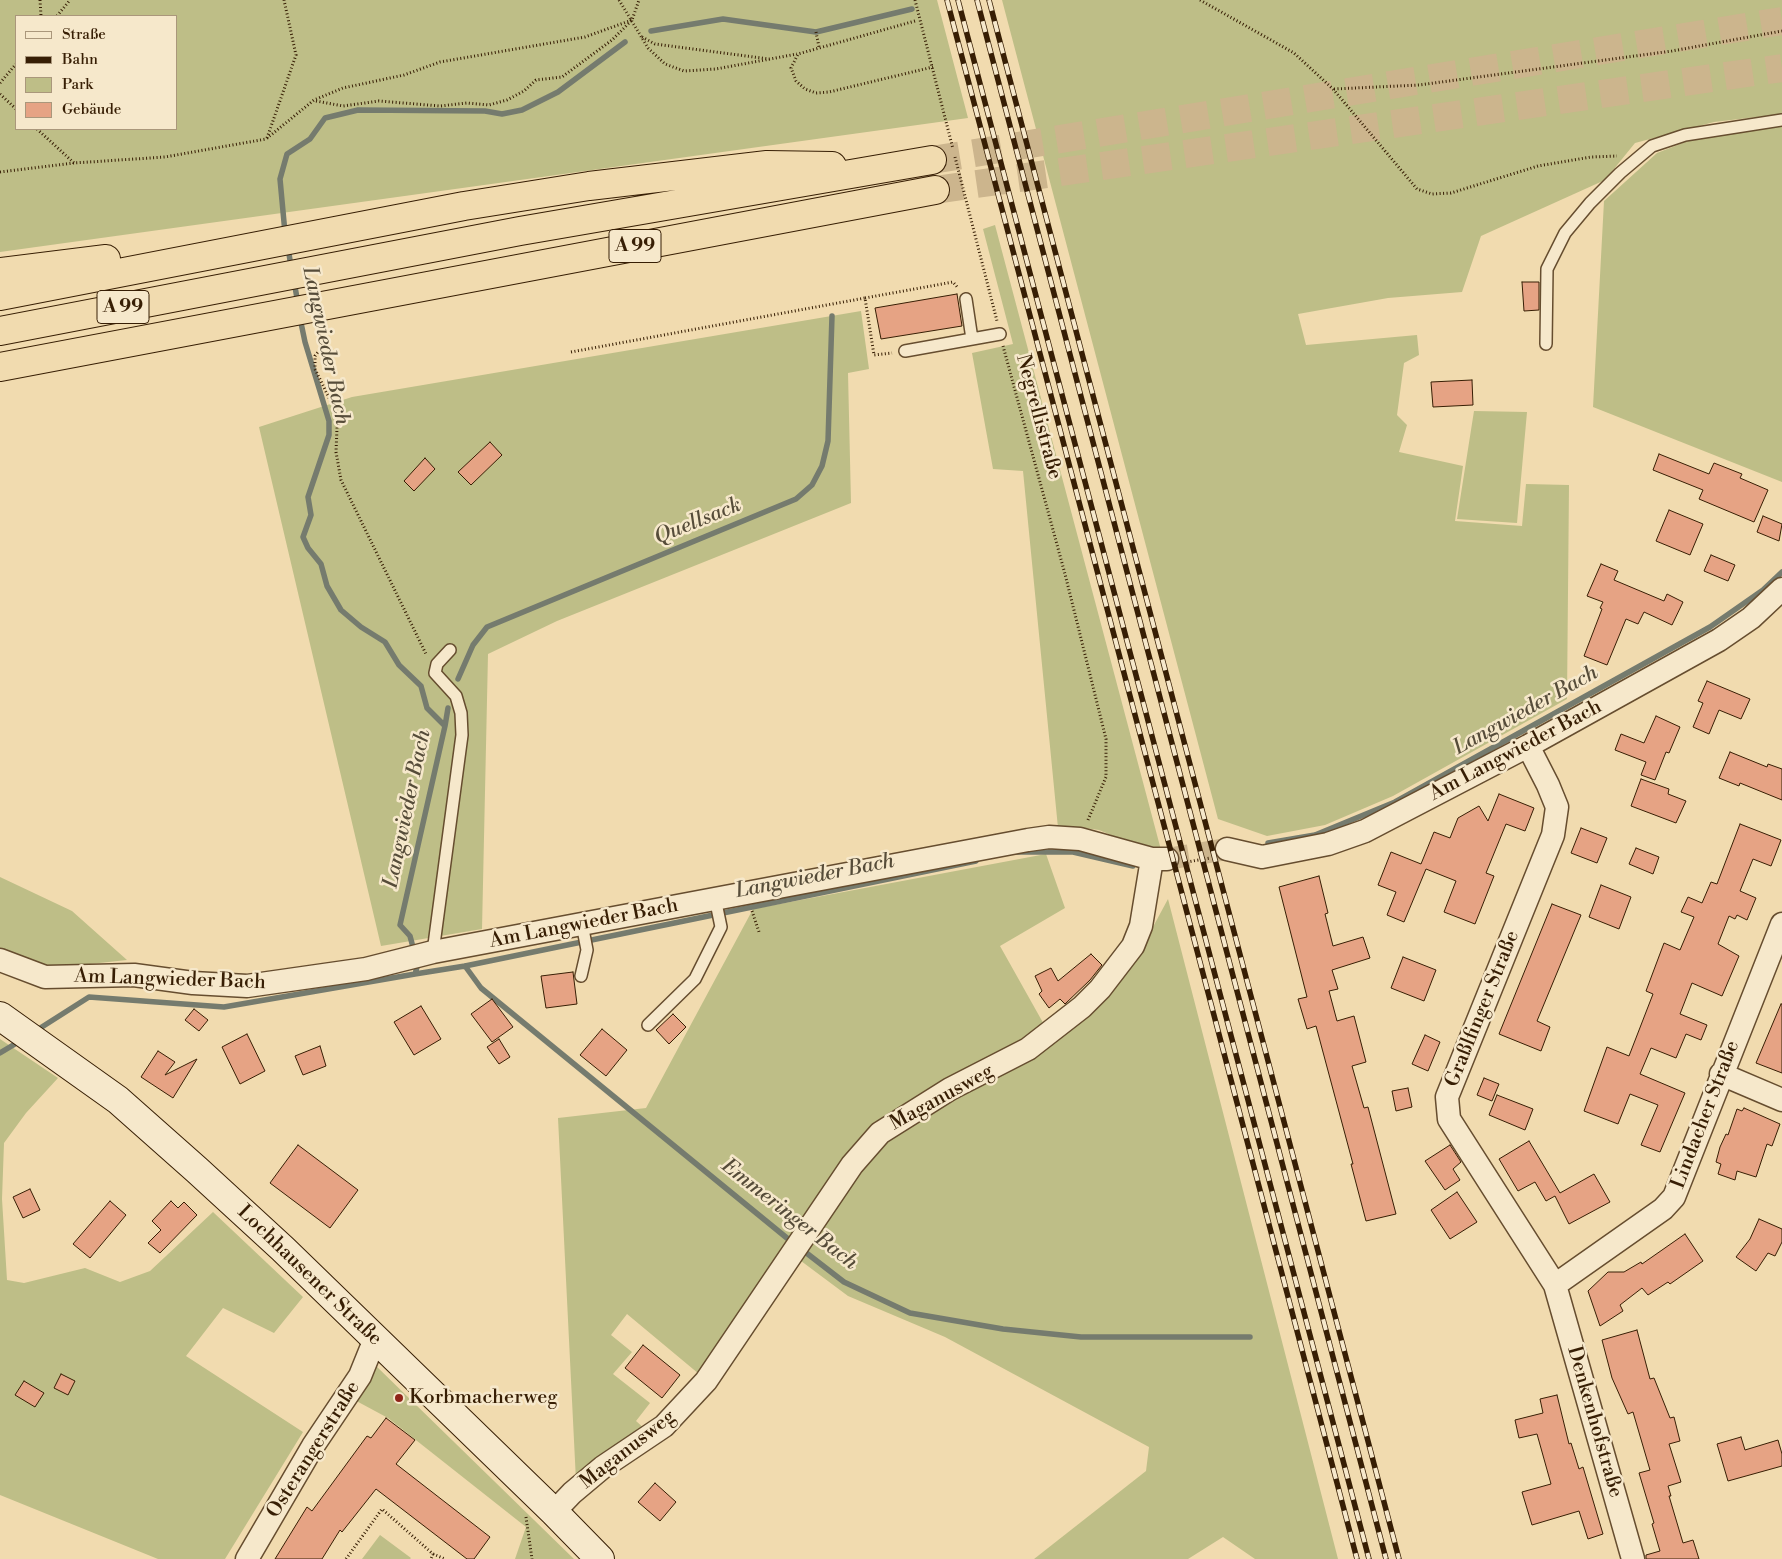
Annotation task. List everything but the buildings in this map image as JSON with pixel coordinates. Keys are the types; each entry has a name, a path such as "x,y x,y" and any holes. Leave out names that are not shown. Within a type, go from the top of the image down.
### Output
{"highway":[{"name":"A 99","path":"0,331 520,232 919,163 767,165 688,173 474,205 229,252"},
{"name":"A 99","path":"0,367 94,347 254,320 336,302 935,190"},
{"path":"0,272 149,253 229,252"},
{"path":"0,296 229,252"},
{"path":"0,385 56,370 94,347"}],"main road":[{"name":"Lochhausener Straße","path":"19,1029 118,1100 197,1170 375,1339 600,1559"}],"street":[{"name":"Am Langwieder Bach","path":"1220,853 1262,857 1328,844 1366,831 1528,746 1719,640 1751,618 1782,589"},
{"name":"Graßlfinger Straße","path":"1528,746 1557,807 1553,835 1447,1097 1449,1119 1554,1285"},
{"name":"Am Langwieder Bach","path":"0,960 46,977 134,975 193,984 247,986 366,968 420,955 584,935 715,903 1049,837 1080,839 1168,860"},
{"name":"Maganusweg","path":"554,1512 572,1493 602,1467 664,1426 706,1381 852,1165 880,1133 950,1089 1028,1049 1082,1007 1100,989 1133,946 1168,860"},
{"name":"Lindacher Straße","path":"1554,1285 1663,1209 1674,1197 1721,1074 1782,924"},
{"path":"1721,1074 1782,1100"},
{"name":"Denkenhofstraße","path":"1554,1285 1633,1559"},
{"name":"Osterangerstraße","path":"247,1559 313,1446 360,1376 375,1339"}],"lane":[{"path":"1546,344 1546,269 1565,233 1590,203 1640,155 1652,146 1685,135 1782,120"},
{"path":"966,299 972,339"},
{"path":"905,351 1000,334"},
{"path":"420,955 462,735 461,713 456,696 435,673 436,664 450,650"},
{"path":"648,1025 695,978 720,927 715,903"},
{"path":"581,976 588,950 584,935"}],"path":[{"path":"40,0 41,15"},
{"path":"58,15 70,0"},
{"path":"266,139 296,55 284,0"},
{"path":"619,0 648,48 665,64 684,70 716,69 798,54 915,21"},
{"path":"314,100 343,106 379,101 440,106 467,103 489,105 507,100 524,91 536,80 562,77 612,40 632,20 639,0"},
{"name":"Negrellistraße","path":"915,0 1000,334 1065,574 1106,739 1106,777 1080,839"},
{"path":"1200,0 1294,53 1333,89 1416,189 1432,194 1451,193 1538,166 1591,157 1640,155"},
{"path":"0,172 74,163 165,157 266,139 314,100 343,88 404,75 440,62 585,37 632,20"},
{"path":"1333,89 1448,81 1672,51 1782,31"},
{"path":"816,32 820,47"},
{"path":"641,37 655,44 772,59"},
{"path":"798,54 791,68 796,81 805,88 816,92 829,92 933,67"},
{"path":"0,82 15,65"},
{"path":"0,94 15,108"},
{"path":"38,130 74,163"},
{"path":"571,352 953,282 966,299"},
{"path":"865,298 874,355 905,351"},
{"path":"322,347 315,356 315,370 334,408 337,428 336,452 342,480 435,673"},
{"path":"1168,860 1220,853"},
{"path":"755,918 759,932"},
{"path":"346,1559 382,1509 433,1554 445,1559"},
{"path":"525,1513 532,1559"},
{"path":"431,1559 433,1554"}],"green space":[{"path":"0,0 937,0 968,118 0,252"},
{"path":"1002,0 1782,0 1782,114 1714,122 1635,143 1605,180 1481,236 1462,292 1388,298 1298,314 1306,345 1417,335 1419,355 1404,363 1397,415 1407,425 1399,452 1463,466 1455,521 1522,526 1526,484 1569,485 1567,699 1393,796 1325,825 1267,836 1218,819"},
{"path":"1782,126 1782,482 1593,407 1604,201 1657,153 1688,141 1716,135"},
{"path":"995,225 1161,850 1152,852 1099,830 1077,827 1058,828 1023,471 993,469 972,353 1013,344 983,229"},
{"path":"861,311 869,369 848,373 851,503 557,621 488,654 482,929 381,946 259,427 352,397"},
{"path":"1474,411 1527,412 1517,523 1457,519"},
{"path":"1046,854 1065,908 1000,946 1046,1028 903,1111 705,1379 627,1314 611,1335 632,1352 613,1374 650,1403 636,1421 646,1430 576,1481 558,1118 646,1108 753,909"},
{"path":"0,877 72,911 127,960 62,967 34,965 0,949"},
{"path":"1168,899 1338,1559 1255,1559 1223,1537 1188,1559 1034,1559 1146,1471 1149,1447 945,1337 848,1296 793,1255 867,1152 1001,1070 1147,938"},
{"path":"0,1039 58,1078 26,1113 4,1143 2,1199 7,1280 24,1283 85,1268 120,1282 150,1271 213,1212 303,1297 274,1333 223,1308 186,1356 303,1432 225,1559 158,1559 0,1495"},
{"path":"372,1362 574,1559 515,1559 526,1527 388,1418 349,1397"},
{"path":"380,1535 411,1558 362,1559"}],"waterway":[{"name":"Langwieder Bach","path":"651,31 723,19 816,32 912,9"},
{"name":"Langwieder Bach","path":"285,233 280,179 287,154 310,139 325,118 358,110 485,111 502,114 522,110 558,92 625,42"},
{"name":"Langwieder Bach","path":"288,247 291,267"},
{"name":"Langwieder Bach","path":"294,281 298,304"},
{"name":"Quellsack","path":"458,679 473,645 487,627 796,499 812,485 822,466 828,441 832,316"},
{"name":"Langwieder Bach","path":"300,318 305,342 329,421 329,435 308,497 311,515 303,537 308,548 321,564 327,586 341,610 361,627 385,642 399,665 421,686 427,708 445,726 400,925 410,936 414,951"},
{"name":"Langwieder Bach","path":"1268,843 1315,835 1395,802 1710,627 1763,590 1782,572"},
{"name":"Quellsack","path":"445,726 448,708"},
{"name":"Langwieder Bach","path":"1017,852 1073,852 1133,866"},
{"name":"Langwieder Bach","path":"415,974 465,966 976,861"},
{"name":"Langwieder Bach","path":"34,1032 89,997 224,1007 415,974 416,960"},
{"name":"Emmeringer Bach","path":"465,966 481,988 793,1243"},
{"name":"Langwieder Bach","path":"0,1053 20,1041"},
{"name":"Emmeringer Bach","path":"800,1248 844,1282 910,1313 1003,1329 1081,1337 1250,1337"}],"tunnel":[{"path":"932,160 1782,21"},
{"path":"935,190 1782,68"},
{"path":"1167,859 1227,849"}],"railway":[{"path":"947,0 1357,1559"},
{"path":"958,0 1369,1559"},
{"path":"977,0 1386,1559"},
{"path":"989,0 1399,1559"}],"place":[{"name":"Korbmacherweg","path":"399,1398"}]}
